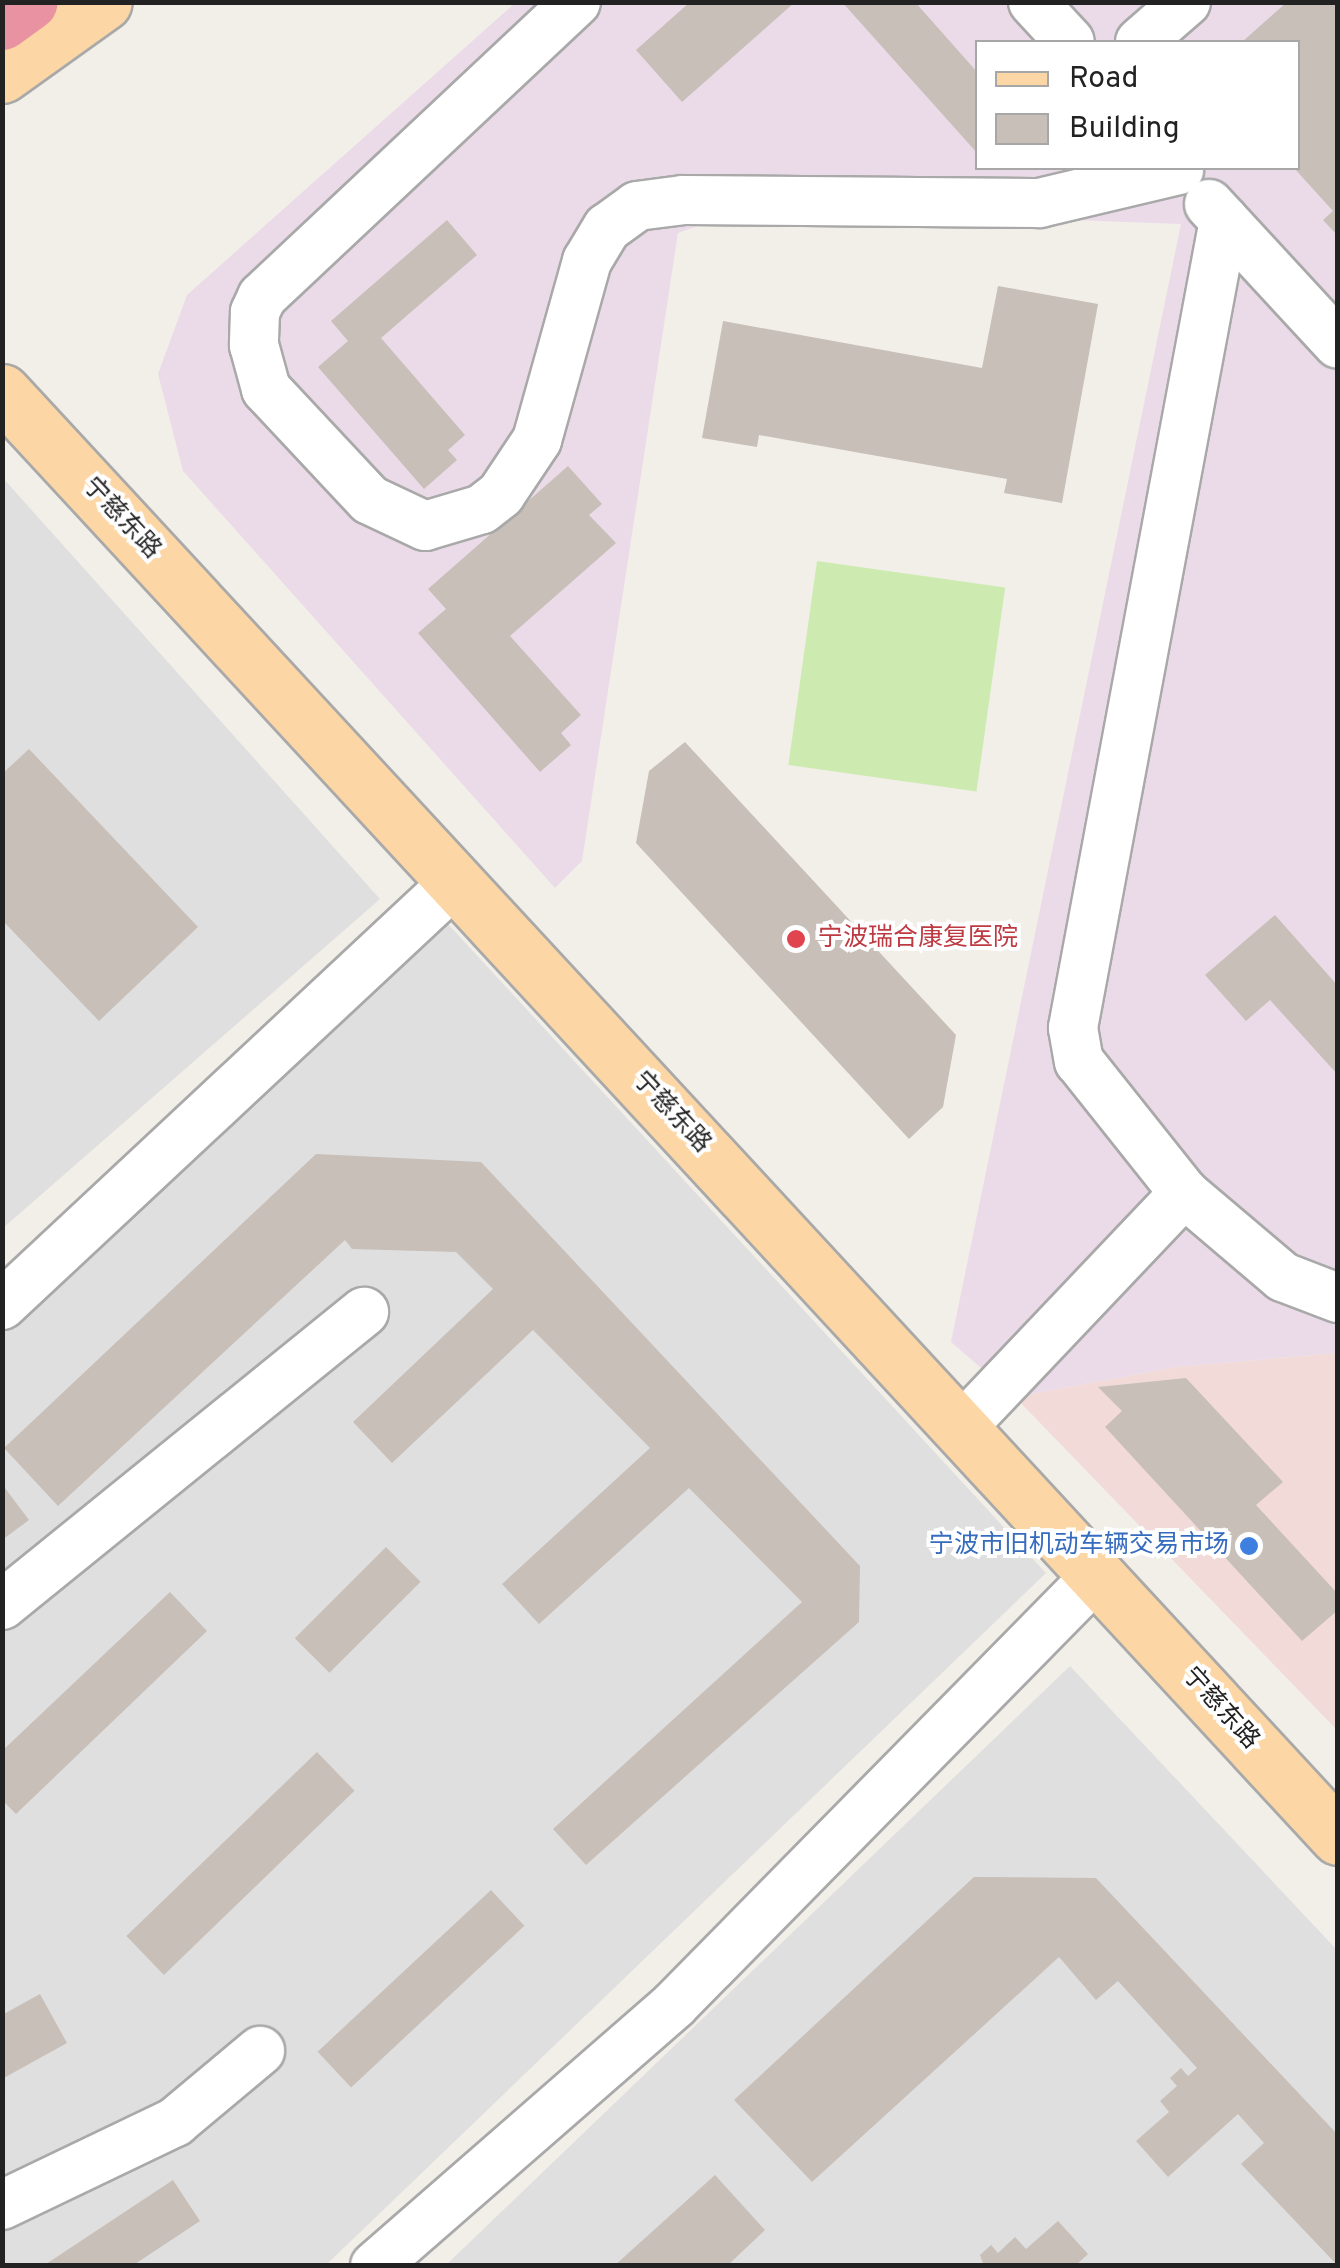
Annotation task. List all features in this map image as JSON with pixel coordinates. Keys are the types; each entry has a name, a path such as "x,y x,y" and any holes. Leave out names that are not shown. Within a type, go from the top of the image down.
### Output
{"highway":[{"path":"2,22 30,2"}],"main road":[{"path":"2,75 104,2"},
{"name":"宁慈东路","path":"2,392 1338,1838"}],"street":[{"path":"576,2 262,297 256,312 254,345 266,388 370,500 425,526 482,508 537,440 587,261 607,228 637,206 683,200 1039,203 1174,170"},
{"path":"1033,2 1068,40"},
{"path":"1142,40 1186,2"},
{"path":"1179,170 1338,344"},
{"path":"1224,220 1073,1028 1079,1061 1184,1193 1283,1278 1338,1298"},
{"path":"2,1304 456,881"},
{"path":"962,1427 1184,1193"},
{"path":"2,1604 364,1312"},
{"path":"375,2266 674,2006 1098,1574"},
{"path":"2,2205 176,2122 260,2051"}],"shaded area":[{"path":"515,3 1337,3 1337,1353 1176,1367 1015,1397 951,1342 1181,224 748,208 678,233 582,861 555,888 183,471 158,374 187,295"},
{"path":"2,477 380,899 3,1228 2,1228"},
{"path":"448,924 1046,1573 326,2265 3,2266 3,1332"},
{"name":"宁波市旧机动车辆交易市场","path":"1337,1353 1337,1730 1015,1397 1176,1367"},
{"path":"1070,1666 1337,1950 1337,2265 445,2266"}],"green space":[{"path":"817,561 1005,587 976,791 788,765"}],"building":[{"path":"690,2 795,2 682,102 636,50"},
{"path":"842,2 915,2 975,70 975,151"},
{"path":"1287,2 1338,2 1338,236 1323,220 1333,211 1296,170 1300,170 1300,40 1244,40"},
{"path":"447,220 477,255 381,338 465,435 448,450 457,460 424,489 318,367 348,341 331,321"},
{"path":"998,286 1098,304 1062,503 1004,493 1007,479 759,435 757,447 702,438 723,321 982,368"},
{"path":"568,466 602,504 589,515 616,543 510,636 581,715 561,733 571,745 540,772 418,633 446,609 428,589"},
{"name":"宁波瑞合康复医院","path":"685,742 956,1035 943,1107 909,1139 636,843 649,771"},
{"path":"29,749 198,927 99,1021 2,920 2,774"},
{"path":"1275,915 1338,986 1338,1075 1270,1000 1246,1021 1205,975"},
{"path":"316,1154 481,1162 860,1566 859,1622 586,1865 553,1829 802,1602 689,1488 539,1624 502,1584 650,1448 533,1330 392,1463 353,1422 493,1289 456,1252 352,1249 345,1240 58,1506 4,1448"},
{"path":"1186,1378 1283,1482 1256,1505 1338,1594 1338,1610 1302,1641 1105,1427 1122,1411 1098,1387"},
{"path":"2,1484 29,1520 2,1540"},
{"path":"386,1547 421,1582 329,1673 295,1638"},
{"path":"170,1592 207,1631 16,1814 2,1800 2,1751"},
{"path":"317,1752 355,1791 164,1975 126,1936"},
{"path":"974,1877 1096,1878 1338,2135 1338,2266 1241,2164 1264,2143 1238,2114 1168,2177 1136,2141 1169,2112 1160,2101 1177,2086 1170,2078 1181,2068 1188,2076 1197,2068 1118,1981 1096,2000 1059,1957 812,2182 734,2100"},
{"path":"491,1890 524,1926 351,2087 318,2052"},
{"path":"40,1994 67,2043 2,2079 2,2015"},
{"path":"715,2175 765,2230 727,2266 614,2266"},
{"path":"173,2180 200,2221 132,2266 43,2266"},
{"path":"1058,2221 1088,2254 1075,2266 984,2266 980,2255 991,2245 998,2253 1015,2237 1026,2249"}],"place":[{"name":"宁波瑞合康复医院","path":"796,939"},
{"name":"宁波市旧机动车辆交易市场","path":"1249,1546"}]}
